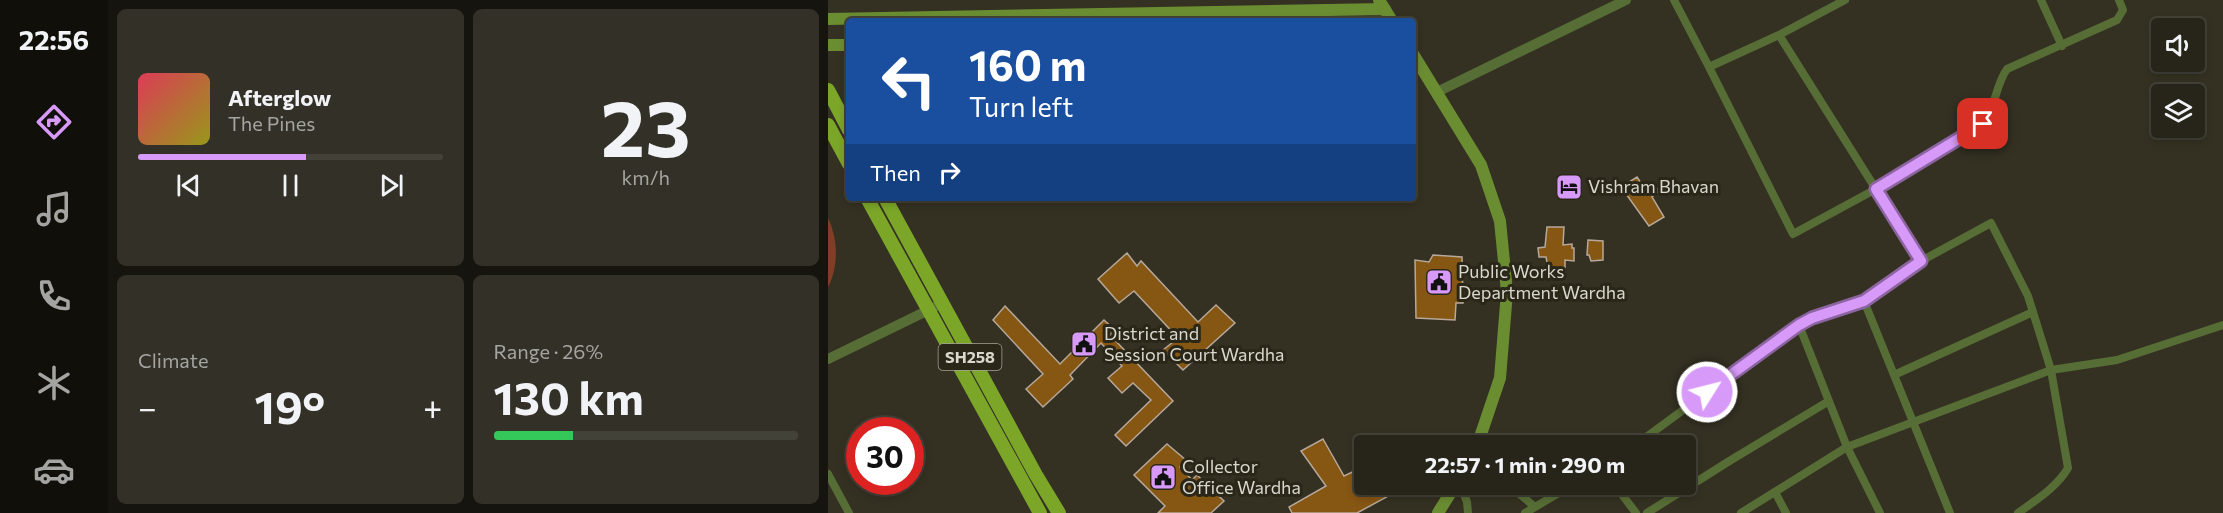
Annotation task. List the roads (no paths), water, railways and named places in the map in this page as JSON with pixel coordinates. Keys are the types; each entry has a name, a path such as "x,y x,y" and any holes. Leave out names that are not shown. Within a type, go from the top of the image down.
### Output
{"main road":[{"path":"902,18 1382,5 1390,18"},
{"path":"828,20 846,20"},
{"path":"828,45 846,45"},
{"path":"1416,59 1480,165 1500,221 1507,292 1500,378 1481,435"},
{"path":"828,90 846,124"},
{"path":"828,125 846,158"},
{"name":"SH258","path":"869,201 1040,513"},
{"name":"SH258","path":"887,201 941,304 1059,513"},
{"path":"1438,513 1450,495"}],"street":[{"path":"1437,92 1626,0"},
{"path":"1674,0 1793,234 1876,189 1983,124 1990,115 2001,77 2007,69 2117,20 2123,10 2119,0"},
{"path":"1709,67 1779,35 1845,0"},
{"path":"2041,0 2062,46"},
{"path":"1779,35 1921,261"},
{"path":"1649,435 1799,325 1812,318 1864,301 1921,261 1991,223 2028,296 2051,370 2068,468 2063,477 2018,513"},
{"path":"1864,301 1950,513"},
{"path":"828,359 941,304"},
{"path":"1894,375 2033,312"},
{"path":"1799,325 1847,447 1880,513"},
{"path":"1741,513 1847,447 2051,370 2117,360 2223,325"},
{"path":"1647,513 1829,401"},
{"path":"828,474 849,513"},
{"path":"1775,492 1786,513"},
{"path":"1464,495 1468,513"},
{"path":"1521,495 1535,507"},
{"path":"1525,513 1555,495"},
{"path":"1622,495 1636,513"}],"place":[{"name":"Vishram Bhavan","path":"1569,187"},
{"name":"Public Works Department Wardha","path":"1439,282"},
{"name":"District and Session Court Wardha","path":"1084,344"},
{"name":"Collector Office Wardha","path":"1163,477"}]}
